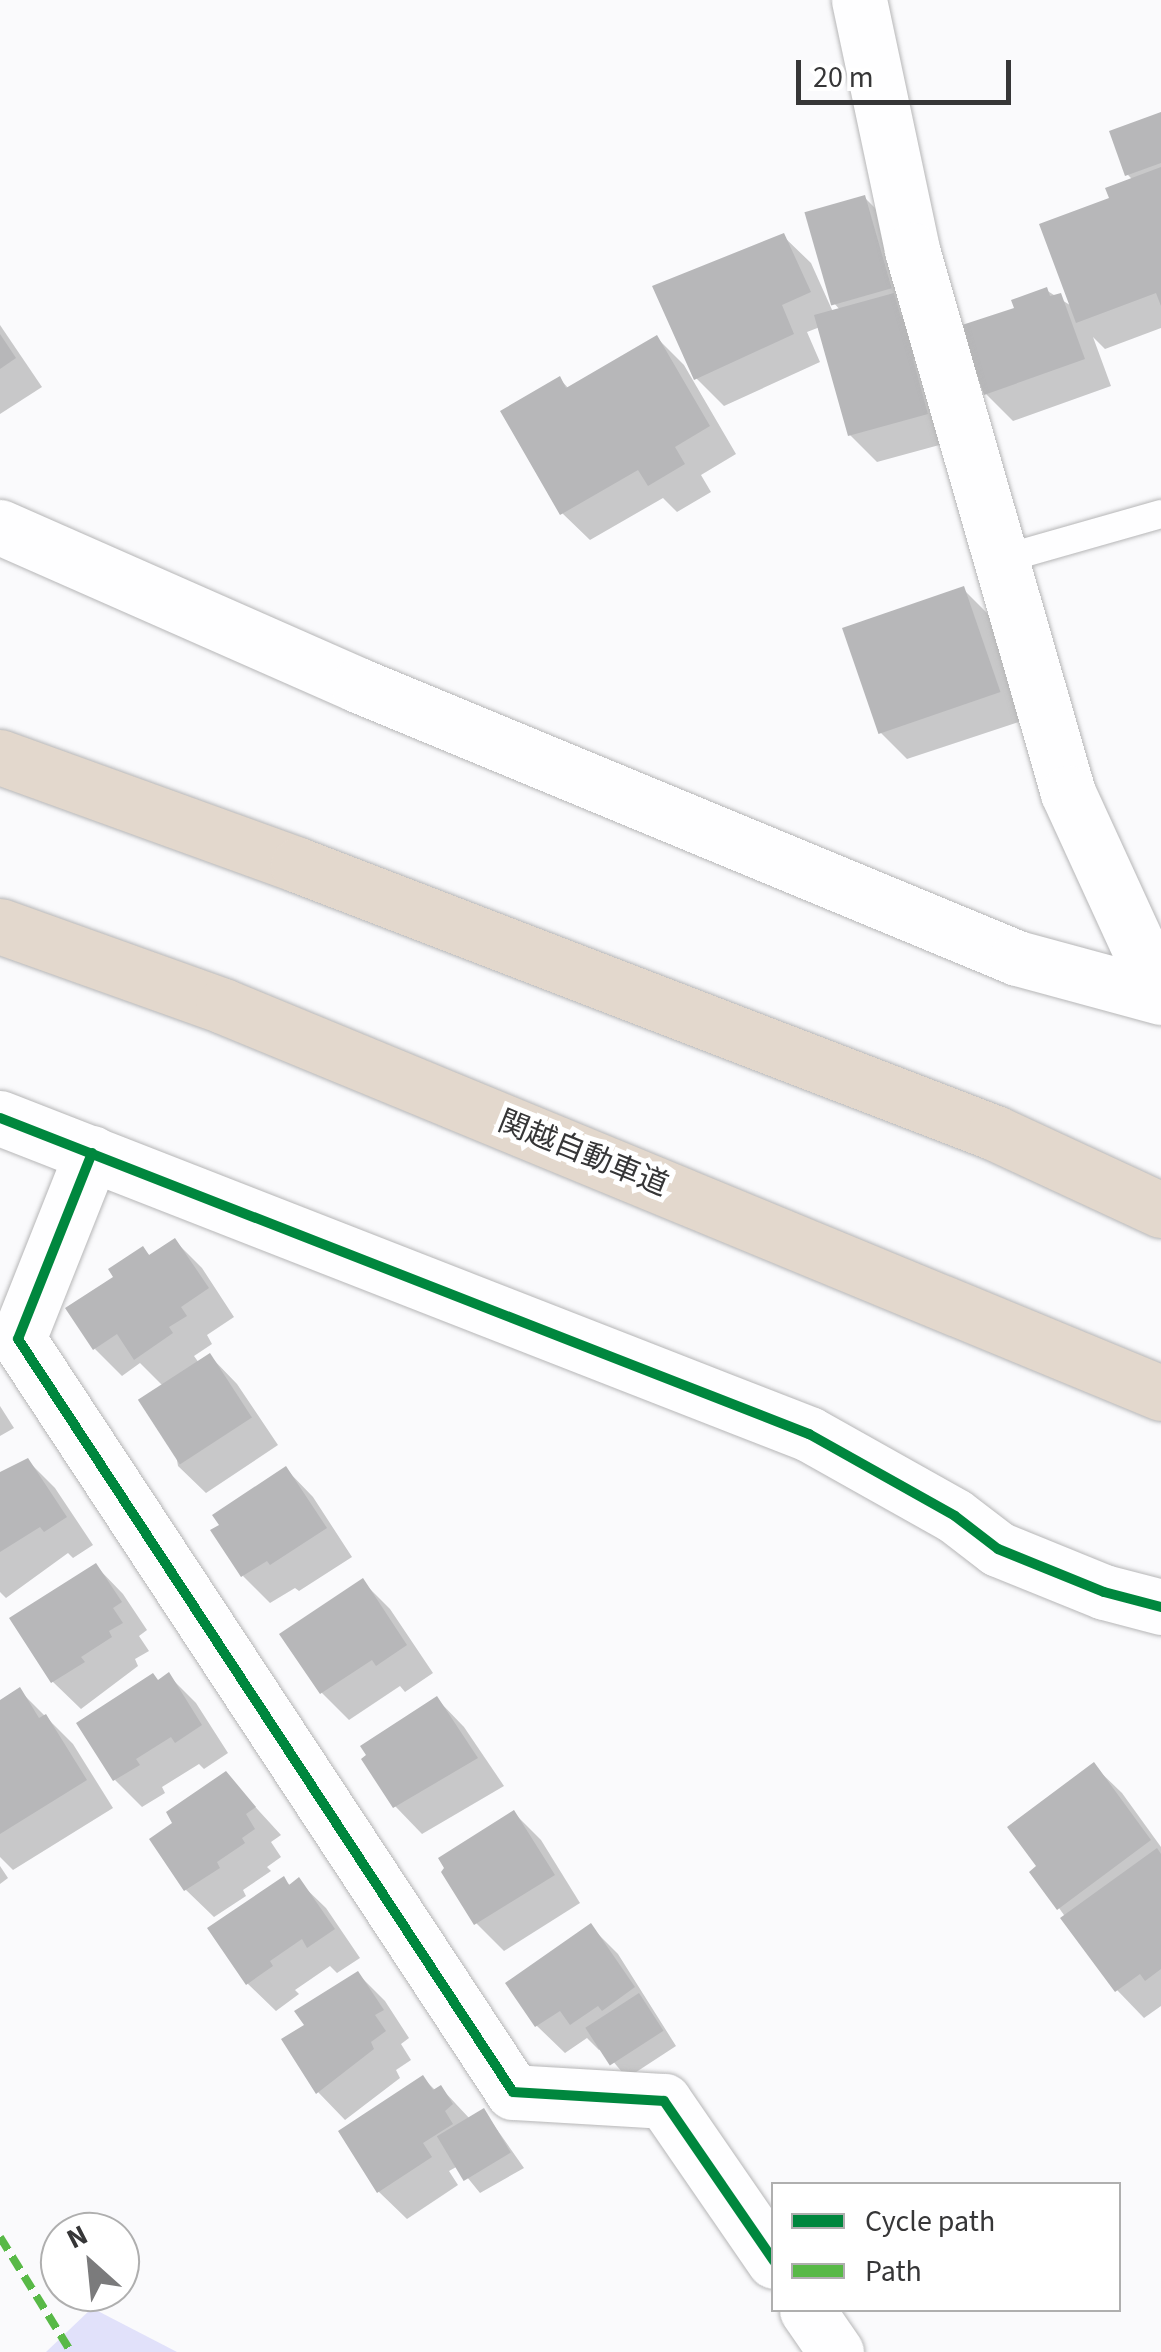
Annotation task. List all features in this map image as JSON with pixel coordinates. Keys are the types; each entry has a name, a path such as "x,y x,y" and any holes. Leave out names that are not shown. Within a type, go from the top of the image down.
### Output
{"highway":[{"path":"0,757 298,865 958,1119 1161,1210"},
{"name":"関越自動車道","path":"0,926 223,1006 1161,1393"}],"street":[{"path":"860,0 912,250 1068,794 1161,997"},
{"path":"0,527 358,686 1017,958 1161,997"},
{"path":"0,1118 809,1434 955,1516 998,1549 1104,1592 1161,1607"},
{"path":"92,1153 18,1339 513,2092 664,2100 771,2257"},
{"path":"808,2312 836,2352"}],"lane":[{"path":"1004,560 1161,514"}],"shaded area":[{"path":"88,2312 100,2312 177,2352 46,2352"}],"building":[{"path":"1161,112 1161,163 1125,176 1109,131"},
{"path":"1161,167 1161,306 1156,293 1076,323 1039,224 1109,198 1105,188"},
{"path":"865,195 892,288 831,306 804,212"},
{"path":"784,233 811,292 782,305 794,334 694,380 652,286"},
{"path":"1047,287 1050,296 1061,293 1085,359 984,395 959,326 1014,308 1011,300"},
{"path":"894,293 901,317 910,315 921,356 913,359 928,414 848,436 814,315"},
{"path":"0,334 16,358 0,369"},
{"path":"657,335 710,426 675,447 685,464 648,486 638,470 560,515 500,411 560,376 566,388"},
{"path":"964,586 1000,692 878,734 842,628"},
{"path":"175,1238 209,1288 181,1307 187,1316 169,1327 173,1333 134,1360 117,1334 93,1350 65,1308 113,1277 108,1269 143,1246 149,1255"},
{"path":"210,1353 252,1418 180,1464 138,1400"},
{"path":"28,1458 67,1517 44,1532 40,1527 0,1552 0,1472"},
{"path":"286,1466 327,1528 270,1565 267,1561 241,1577 210,1530 219,1525 212,1515"},
{"path":"96,1563 122,1602 113,1608 123,1623 109,1631 112,1637 81,1657 85,1662 51,1683 9,1618"},
{"path":"363,1578 407,1645 376,1666 372,1660 320,1694 279,1634"},
{"path":"169,1672 202,1725 175,1743 171,1737 136,1759 140,1765 113,1781 76,1723 153,1673 158,1680"},
{"path":"20,1687 39,1718 46,1714 87,1780 0,1834 0,1700"},
{"path":"437,1696 478,1758 393,1808 361,1759 366,1755 360,1746"},
{"path":"1094,1762 1151,1840 1057,1910 1029,1872 1036,1866 1007,1827"},
{"path":"226,1771 256,1807 246,1814 255,1829 242,1838 245,1843 217,1862 220,1868 184,1891 149,1839 172,1823 166,1812"},
{"path":"514,1810 555,1875 474,1925 441,1872 444,1868 438,1858"},
{"path":"1157,1848 1161,1854 1161,1969 1145,1981 1140,1974 1115,1992 1060,1918"},
{"path":"284,1876 289,1885 299,1877 335,1929 307,1948 302,1939 270,1961 273,1966 246,1985 207,1928"},
{"path":"591,1923 635,1987 602,2011 598,2006 570,2025 560,2011 535,2027 505,1983"},
{"path":"358,1971 384,2010 375,2015 386,2031 371,2042 374,2049 316,2094 281,2039 304,2025 294,2011"},
{"path":"639,1993 664,2031 610,2066 585,2028"},
{"path":"423,2075 433,2090 441,2085 453,2104 445,2111 453,2124 423,2143 432,2157 377,2193 338,2131"},
{"path":"484,2108 511,2153 464,2181 437,2136"}],"marked path":[{"path":"0,2237 71,2352"}],"cycle path":[{"path":"0,1118 809,1434 955,1516 998,1549 1104,1592 1161,1607"},
{"path":"92,1153 18,1339 513,2092 664,2101 771,2257"}]}
